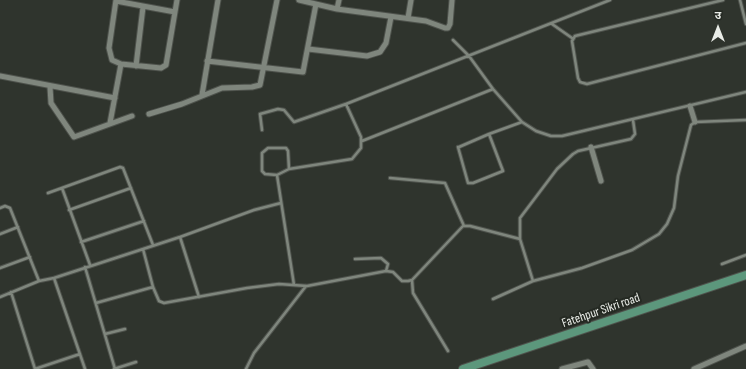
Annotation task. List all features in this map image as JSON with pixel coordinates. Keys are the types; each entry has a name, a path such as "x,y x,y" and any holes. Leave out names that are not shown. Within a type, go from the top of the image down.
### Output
{"main road":[{"name":"Fatehpur Sikri road","path":"463,369 746,275"}],"street":[{"path":"175,12 116,1 109,48 112,60 121,64 164,67 175,12 177,0"},
{"path":"202,95 218,0"},
{"path":"149,114 222,88 260,85 277,0"},
{"path":"299,0 338,9 426,21 448,28 452,0"},
{"path":"338,9 339,0"},
{"path":"408,18 411,0"},
{"path":"207,61 303,72 316,4"},
{"path":"136,66 143,7"},
{"path":"308,49 367,56 380,52 386,44 391,17"},
{"path":"110,123 121,64"},
{"path":"0,76 50,87 115,98"},
{"path":"50,87 51,103 72,136 76,137 132,116"},
{"path":"690,106 695,122"},
{"path":"591,147 601,181"},
{"path":"694,369 746,346"},
{"path":"562,369 588,362 593,369"}],"lane":[{"path":"262,130 260,114 278,109 284,110 294,122 346,104 610,0"},
{"path":"572,38 575,36 723,0"},
{"path":"740,0 746,24"},
{"path":"552,24 572,38 578,78 580,82 588,84 746,43"},
{"path":"453,40 469,56 493,89 522,122 536,131 557,136 633,120 746,92"},
{"path":"362,142 493,89"},
{"path":"289,169 288,151 286,148 264,150 262,153 262,172 265,174 277,175 289,169 352,159 359,152 362,142 346,104"},
{"path":"533,281 520,239 520,218 557,169 572,154 591,147 631,139 634,134 633,120"},
{"path":"493,299 533,281 582,268 632,250 659,234 667,224 674,208 678,176 691,125 695,122 746,120"},
{"path":"490,134 503,171 473,183 468,183 458,147 490,134 522,122"},
{"path":"48,193 120,167 125,171 153,245"},
{"path":"277,175 294,285"},
{"path":"390,178 445,183 464,226"},
{"path":"62,188 90,266"},
{"path":"69,210 131,188"},
{"path":"0,296 39,281 54,278 180,237 254,210 281,203"},
{"path":"0,208 5,206 10,208 39,281"},
{"path":"81,242 144,221"},
{"path":"464,226 520,239"},
{"path":"142,249 153,287 161,303 279,284 306,286 386,271 393,272 402,281 412,280 464,226"},
{"path":"0,234 18,227"},
{"path":"180,237 199,297"},
{"path":"722,264 746,255"},
{"path":"0,268 30,257"},
{"path":"355,259 381,258 388,264 386,271"},
{"path":"85,267 114,369 136,362"},
{"path":"54,278 85,369"},
{"path":"412,280 413,293 448,351"},
{"path":"246,369 254,353 306,286"},
{"path":"96,303 153,287"},
{"path":"11,292 35,369 80,354"},
{"path":"104,334 125,329"}]}
